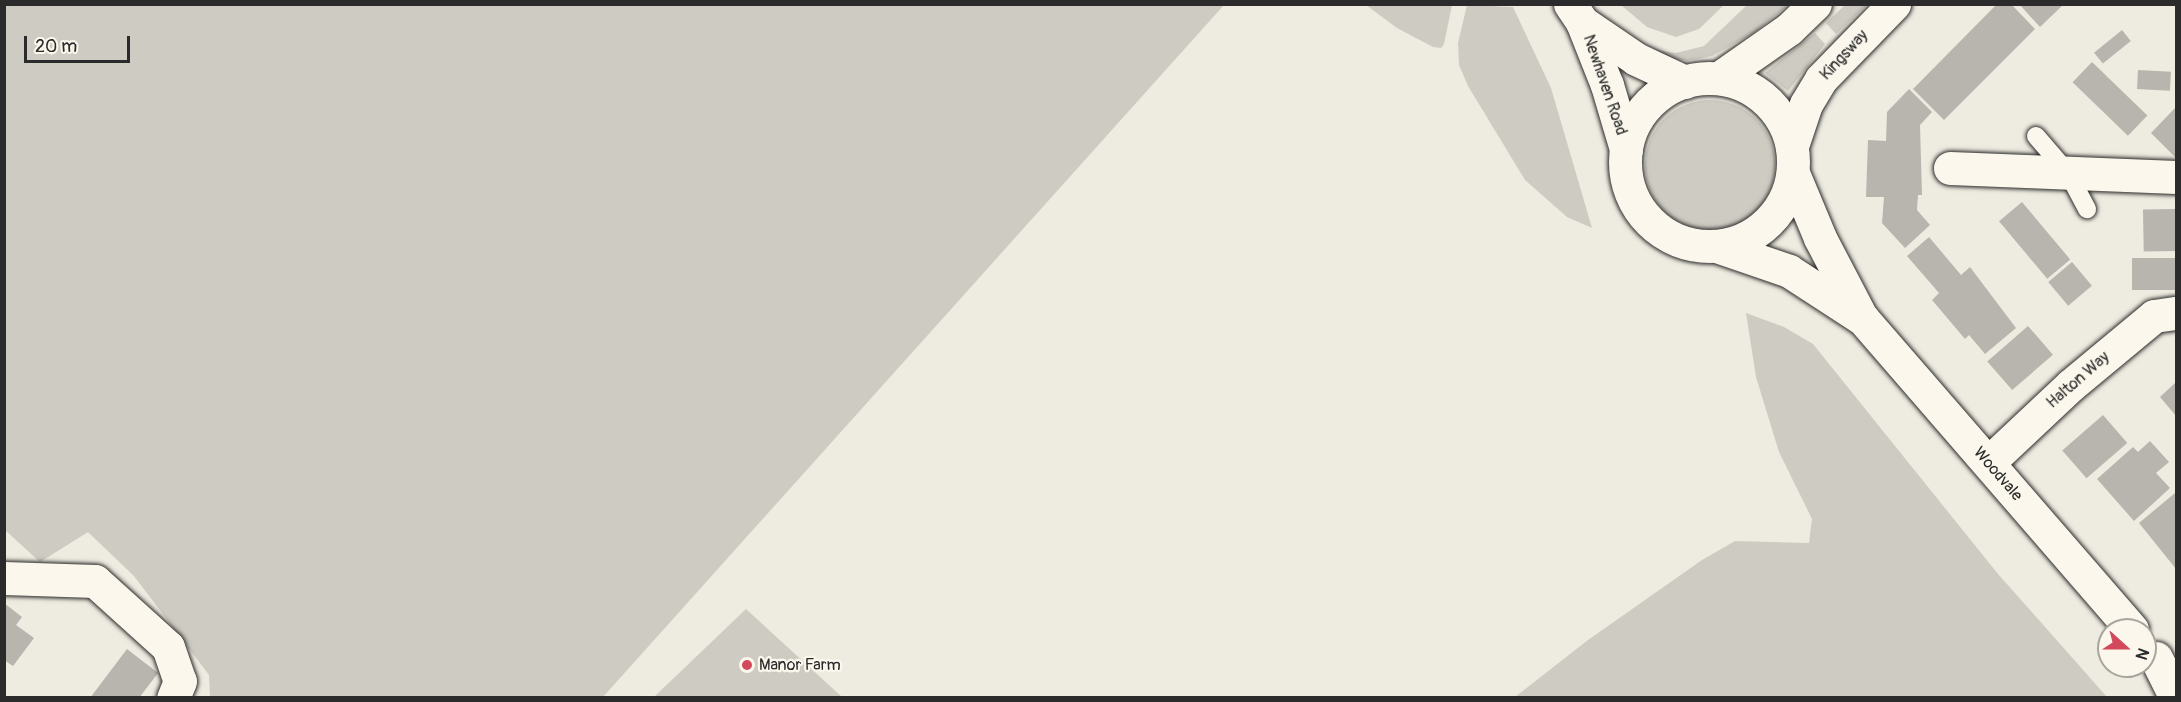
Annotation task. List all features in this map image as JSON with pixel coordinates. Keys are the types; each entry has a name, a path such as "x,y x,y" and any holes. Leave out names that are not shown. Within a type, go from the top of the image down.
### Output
{"street":[{"path":"1719,78 1790,29 1815,4"},
{"name":"Kingsway","path":"1793,159 1806,104 1821,79 1894,4"},
{"name":"Newhaven Road","path":"1576,13 1636,59 1685,82"},
{"name":"Newhaven Road","path":"1576,13 1607,85 1626,149"},
{"path":"1719,78 1745,86 1767,100 1783,121 1793,159 1785,200 1769,222 1746,239 1719,247 1693,246 1669,237 1648,221 1634,200 1626,175 1626,149 1633,127 1645,107 1663,92 1685,82 1719,78"},
{"name":"Woodvale","path":"1793,159 1820,238 1863,319 2122,618"},
{"path":"1950,168 2176,177"},
{"name":"Woodvale","path":"1719,247 1789,271 1863,319"},
{"name":"Halton Way","path":"1989,462 2071,385 2154,316 2176,314"},
{"path":"4,578 95,581 168,647 180,681 173,698"},
{"path":"2159,660 2176,698"}],"lane":[{"path":"2036,136 2068,173 2087,209"}],"shaded area":[{"path":"5,5 1224,5 603,697 210,697 209,675 134,576 88,532 40,562 5,530"},
{"path":"1366,5 1452,5 1444,44 1441,48 1433,47 1397,28"},
{"path":"1467,5 1513,7 1551,88 1592,228 1567,217 1525,180 1468,86 1459,65 1458,43"},
{"path":"1621,5 1724,5 1699,29 1676,37 1647,27"},
{"path":"1747,5 1788,5 1753,33 1712,56 1686,61 1654,54 1656,50 1676,53 1704,46"},
{"path":"1845,5 1867,5 1836,34 1826,23"},
{"path":"1815,33 1825,44 1788,91 1765,73"},
{"path":"1710,100 1735,105 1756,119 1770,140 1775,165 1770,190 1756,211 1735,225 1710,230 1685,225 1664,211 1650,190 1645,165 1650,140 1664,119 1685,105"},
{"path":"1746,313 1784,327 1813,344 1998,574 2107,697 1515,697 1588,640 1702,560 1735,541 1809,543 1812,519 1779,452 1756,377"},
{"name":"Manor Farm","path":"746,609 842,697 654,697"}],"building":[{"path":"1997,4 2011,4 2035,29 1944,120 1913,89"},
{"path":"2019,4 2064,4 2040,27"},
{"path":"2122,30 2131,41 2103,64 2094,53"},
{"path":"2092,62 2147,115 2128,136 2073,82"},
{"path":"2138,70 2171,72 2170,91 2137,89"},
{"path":"1909,89 1932,112 1920,125 1922,195 1918,195 1917,210 1930,225 1905,248 1882,223 1884,197 1866,197 1868,140 1886,141 1887,112"},
{"path":"2176,107 2176,158 2151,133"},
{"path":"2022,202 2070,259 2047,279 1999,221"},
{"path":"2175,209 2176,251 2144,252 2143,210"},
{"path":"1929,237 1961,275 1970,267 2016,328 1985,354 1969,335 1965,339 1932,300 1939,293 1907,256"},
{"path":"2132,258 2176,258 2176,290 2132,290"},
{"path":"2072,262 2092,286 2068,306 2048,282"},
{"path":"2028,326 2053,355 2012,390 1987,361"},
{"path":"2176,382 2176,416 2160,397"},
{"path":"2103,415 2127,443 2087,478 2062,450"},
{"path":"2150,441 2169,462 2156,473 2170,488 2134,521 2097,479 2133,447 2138,452"},
{"path":"2175,493 2176,496 2176,569 2139,523"},
{"path":"4,603 22,617 16,625 34,638 13,666 4,660"},
{"path":"127,649 158,673 139,698 90,698"}],"place":[{"name":"Manor Farm","path":"747,665"}]}
